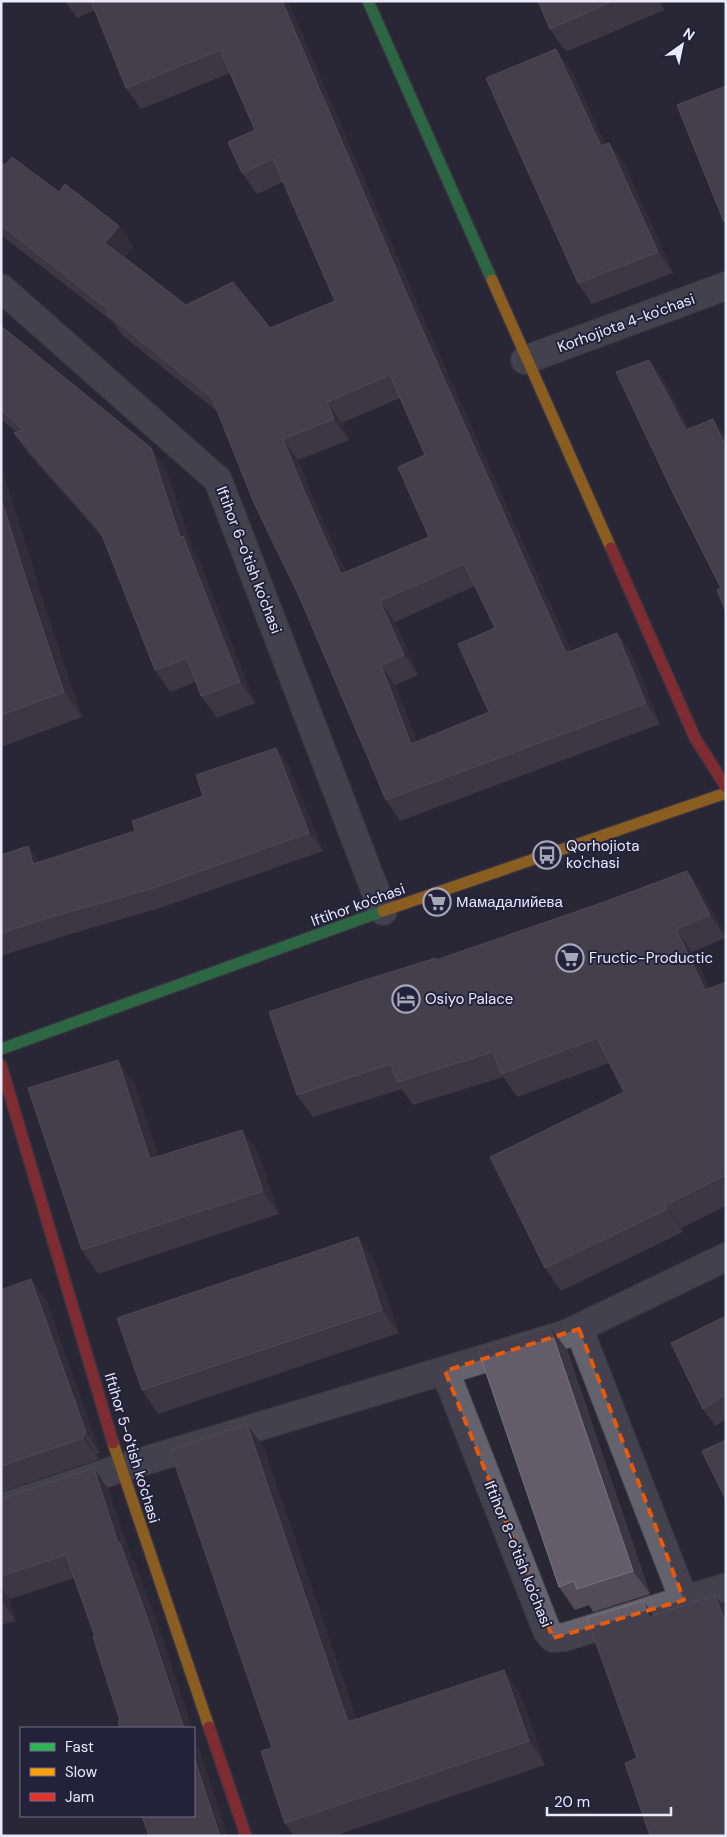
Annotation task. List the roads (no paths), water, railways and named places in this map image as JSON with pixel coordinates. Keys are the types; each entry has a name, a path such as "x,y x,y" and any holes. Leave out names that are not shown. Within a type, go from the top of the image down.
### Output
{"street":[{"path":"368,1 695,738 726,787"},
{"name":"Korhojiota 4-ko'chasi","path":"526,360 726,286"},
{"name":"Iftihor 6-o'tish ko'chasi","path":"1,288 218,480 383,911"},
{"name":"Iftihor ko'chasi","path":"1,1048 383,911 726,793"},
{"name":"Iftihor 5-o'tish ko'chasi","path":"1,1066 121,1468 246,1836"},
{"path":"1,1508 121,1468 566,1334 726,1257"},
{"path":"579,1329 684,1600"},
{"name":"Iftihor 8-o'tish ko'chasi","path":"445,1371 547,1631 553,1638 565,1637 726,1587"}],"place":[{"name":"Qorhojiota ko'chasi","path":"547,855"},
{"name":"Мамадалийева","path":"437,902"},
{"name":"Fructic-Productic","path":"570,958"},
{"name":"Osiyo Palace","path":"406,999"}]}
